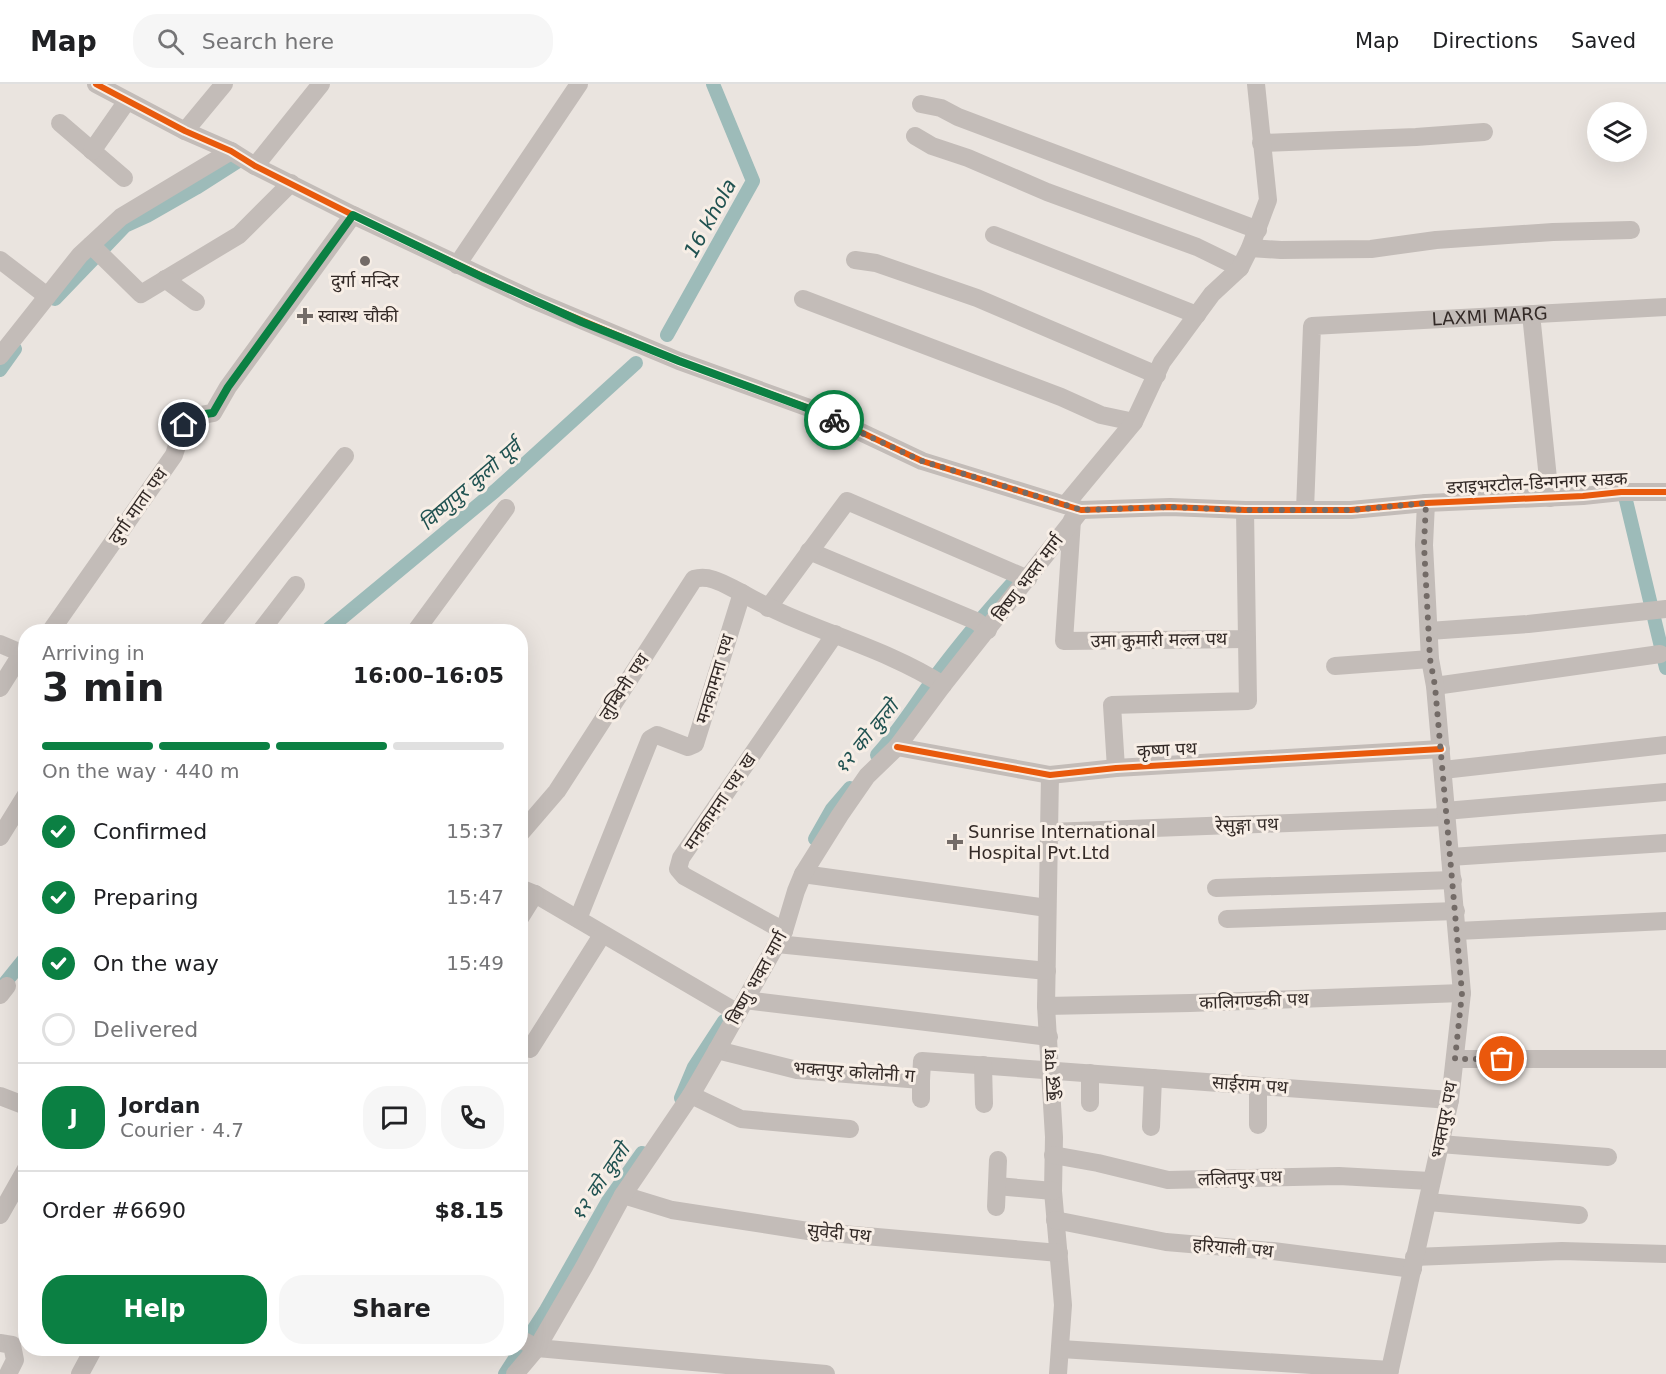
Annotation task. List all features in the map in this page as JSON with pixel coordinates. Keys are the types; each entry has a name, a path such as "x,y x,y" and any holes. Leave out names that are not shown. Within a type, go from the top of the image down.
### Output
{"street":[{"name":"डराइभरटोल-डिन्गनगर सडक","path":"96,84 185,132 231,150 255,166 353,215 457,265 600,329 812,410 922,461 1073,512 1170,507 1351,510 1426,503 1550,498 1621,492 1666,492"},
{"path":"185,132 224,84"},
{"path":"255,166 321,84"},
{"path":"457,265 579,84"},
{"name":"बिष्णु भक्त मार्ग","path":"515,1374 537,1348 623,1195 691,1095 717,1050 736,1008 782,935 803,874 840,815 867,776 897,747 938,681 1073,512 1134,422 1162,362 1212,294 1239,268 1258,230 1268,200 1256,84"},
{"path":"92,151 127,101"},
{"path":"921,104 941,108 958,117 1258,230"},
{"path":"60,123 124,178"},
{"path":"1261,143 1484,132"},
{"path":"915,136 932,146 968,158 1047,192 1197,247 1239,268"},
{"path":"0,356 47,296 97,251 121,217 231,150"},
{"path":"97,251 141,294 239,235 291,183"},
{"name":"दुर्गा माता पथ","path":"56,624 174,455 184,425 197,415 213,413 228,387 353,215"},
{"path":"1250,248 1371,249 1436,240 1553,232 1631,230"},
{"path":"994,235 1197,315"},
{"path":"0,260 47,296"},
{"path":"855,260 876,262 977,298 1157,375"},
{"path":"165,279 196,302"},
{"path":"802,299 1061,397 1101,415 1134,422"},
{"name":"LAXMI MARG","path":"1305,510 1311,326 1666,307"},
{"path":"1531,314 1550,498"},
{"path":"212,624 345,456"},
{"path":"768,608 847,501 1022,576"},
{"name":"भक्तपुर पथ","path":"1389,1372 1450,1100 1462,993 1435,686 1430,659 1424,545 1426,503"},
{"path":"422,624 506,507"},
{"name":"उमा कुमारी मल्ल पथ","path":"1073,512 1064,641 1247,639 1245,510"},
{"path":"809,551 982,626"},
{"name":"लुम्बिनी पथ","path":"528,825 557,791 694,579 701,577 715,580 742,593"},
{"path":"266,624 296,585"},
{"path":"742,593 768,608 886,655 938,681"},
{"name":"मनकामना पथ","path":"578,919 650,739 657,735 688,747 695,744 742,593"},
{"path":"1429,631 1528,624 1666,609"},
{"name":"मनकामना पथ ख","path":"782,935 752,913 684,876 678,869 681,858 835,634"},
{"path":"1116,768 1112,705 1248,701 1247,639"},
{"path":"0,644 18,652"},
{"path":"1435,686 1660,654"},
{"path":"1335,666 1430,659"},
{"path":"0,688 18,662"},
{"path":"1443,771 1666,745"},
{"name":"कृष्ण पथ","path":"897,747 1050,775 1116,768 1441,749"},
{"name":"बुद्ध पथ","path":"1050,775 1046,1005 1054,1137 1053,1191 1063,1305 1058,1374"},
{"name":"रेसुङ्गा पथ","path":"1049,832 1445,814 1666,792"},
{"path":"0,837 18,808"},
{"path":"1450,857 1666,843"},
{"path":"803,874 1047,908"},
{"path":"1215,888 1453,880"},
{"path":"528,891 602,935 736,1008 848,1014 1049,1037"},
{"path":"1227,919 1456,911"},
{"path":"1457,931 1666,921"},
{"path":"530,1049 602,935"},
{"path":"782,935 1047,971"},
{"name":"कालिगण्डकी पथ","path":"1046,1005 1190,1003 1462,993"},
{"name":"भक्तपुर कोलोनी ग","path":"717,1050 797,1070 921,1080 922,1061 1049,1070"},
{"path":"1455,1059 1666,1059"},
{"path":"983,1065 984,1104"},
{"name":"साईराम पथ","path":"1049,1070 1450,1100"},
{"path":"1090,1073 1090,1103"},
{"path":"1151,1127 1153,1078"},
{"path":"921,1080 921,1099"},
{"path":"1258,1086 1258,1125"},
{"path":"691,1095 741,1119 850,1129"},
{"path":"0,1096 18,1104"},
{"path":"1440,1144 1608,1157"},
{"name":"ललितपुर पथ","path":"1053,1155 1168,1180 1339,1176 1430,1181"},
{"path":"996,1207 998,1160"},
{"path":"0,1215 18,1183"},
{"path":"997,1186 1053,1191"},
{"name":"सुवेदी पथ","path":"623,1195 672,1210 808,1231 1059,1253"},
{"path":"1428,1202 1579,1215"},
{"name":"हरियाली पथ","path":"1055,1220 1166,1242 1413,1263 1562,1251 1666,1254"},
{"path":"0,1343 12,1345 15,1360 8,1374"},
{"path":"528,1343 537,1348 826,1374"},
{"path":"1060,1349 1389,1372"},
{"path":"80,1374 90,1356"}],"waterway":[{"name":"16 khola","path":"667,335 753,181 713,84"},
{"path":"55,299 125,226 196,188 243,158"},
{"path":"0,370 15,349"},
{"name":"विष्णुपुर कुलो पूर्व","path":"335,624 495,491 636,363"},
{"path":"1624,492 1666,668"},
{"name":"१२ को कुलो","path":"877,755 955,651 1018,577"},
{"name":"१२ को कुलो","path":"815,839 832,809 850,788"},
{"name":"विष्णुपुर कुलो पूर्व","path":"0,989 18,967"},
{"name":"१२ को कुलो","path":"681,1098 694,1067 724,1021"},
{"name":"१२ को कुलो","path":"528,1338 608,1201 642,1153"},
{"name":"१२ को कुलो","path":"505,1374 517,1356"}],"cycle path":[{"path":"96,84 353,215 531,299 679,361 812,409 922,461 1081,510 1170,507 1351,510 1426,503 1583,496 1621,492 1666,492"},
{"path":"897,747 1050,775 1116,768 1441,749"}],"way so far":[{"path":"834,420 922,461 1082,510 1170,507 1351,510 1426,503 1424,545 1430,659 1435,686 1462,993 1455,1059 1502,1059"}],"place":[{"name":"दुर्गा मन्दिर","path":"365,261"},
{"name":"स्वास्थ चौकी","path":"305,316"},
{"name":"Sunrise International Hospital Pvt.Ltd","path":"955,842"}],"route":[{"path":"184,425 197,415 213,413 228,387 353,215 582,322 834,420"}]}
